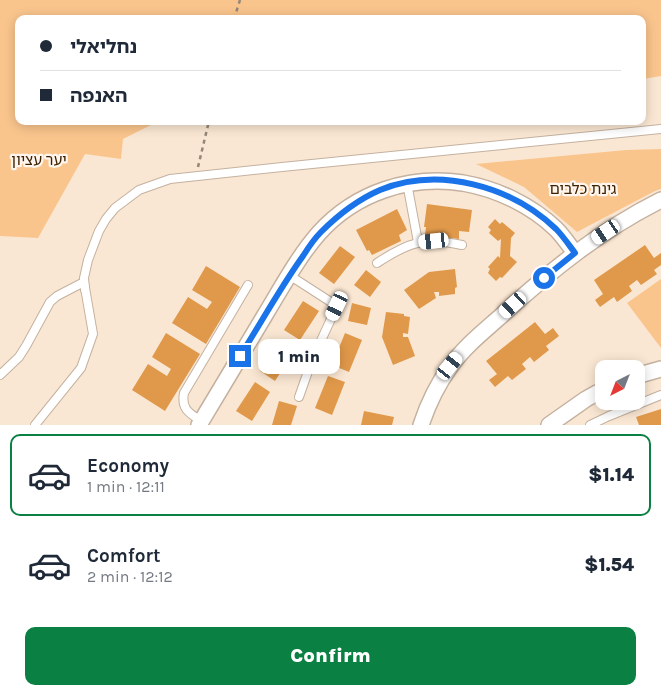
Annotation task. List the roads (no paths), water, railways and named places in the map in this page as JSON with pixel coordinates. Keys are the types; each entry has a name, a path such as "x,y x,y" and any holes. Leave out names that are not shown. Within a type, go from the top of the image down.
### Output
{"street":[{"path":"200,423 289,276 320,233 349,207 380,190 407,183 445,180 477,185 507,196 534,211 557,230 575,253"},
{"path":"421,425 439,384 463,350 533,287 575,253 620,222 661,200"},
{"path":"645,373 661,369"},
{"path":"549,425 595,394"}],"lane":[{"path":"35,425 81,368 93,334 85,286 93,245 106,219 116,208 133,194 153,184 170,179 196,176 661,129"},
{"path":"407,183 418,242"},
{"path":"377,263 402,247 418,242 443,241 462,245"},
{"path":"289,276 337,306 312,360 299,397"},
{"path":"200,423 185,407 183,401 184,393 248,285"},
{"path":"0,375 19,357 50,302 57,296 85,286"},
{"path":"590,425 661,395"}],"park label":[{"name":"יער עציון","path":"39,160"},
{"name":"גינת כלבים","path":"583,189"}]}
